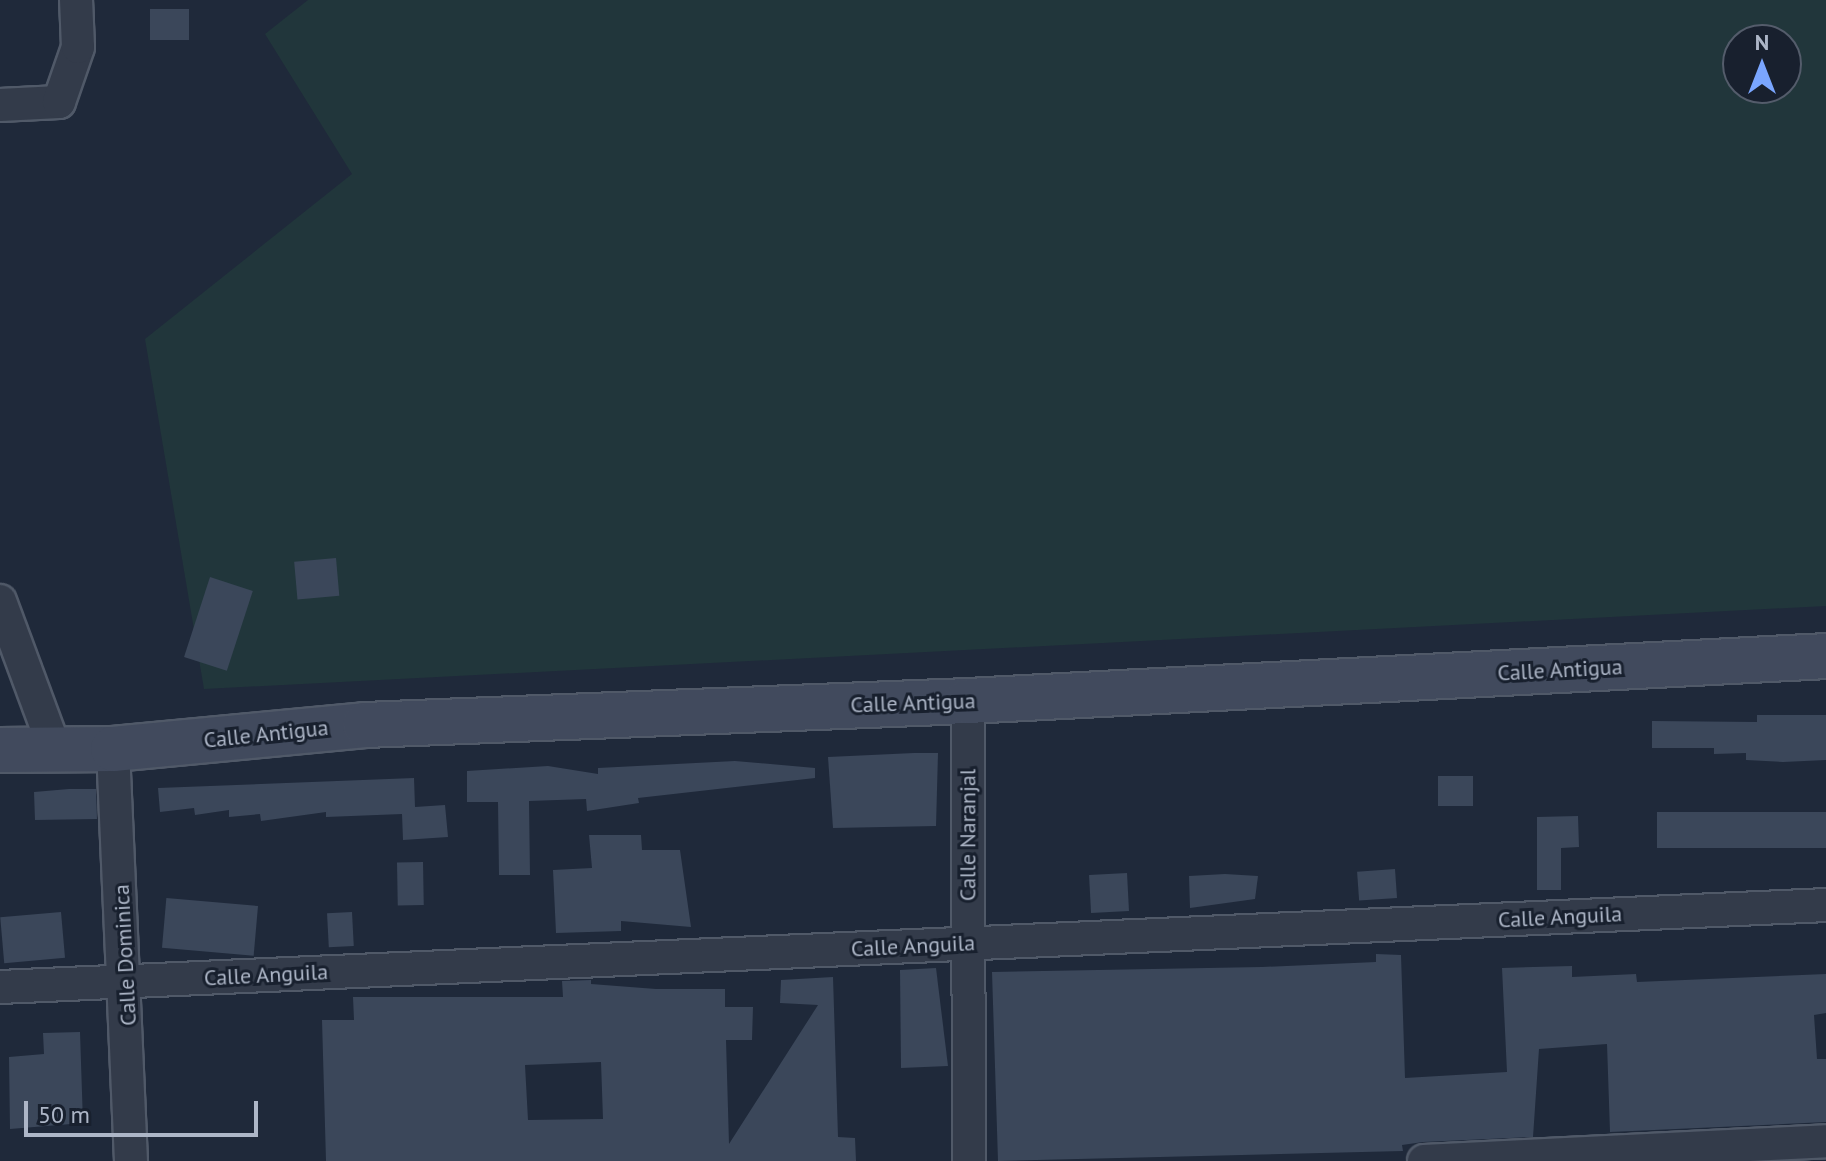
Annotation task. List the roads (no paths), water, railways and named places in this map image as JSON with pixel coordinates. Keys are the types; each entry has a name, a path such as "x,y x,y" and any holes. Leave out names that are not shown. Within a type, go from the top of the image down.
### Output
{"street":[{"path":"0,105 59,102 78,47 76,0"},
{"path":"0,601 54,747"},
{"name":"Calle Antigua","path":"0,750 54,747 113,749 365,725 968,701 1826,656"},
{"name":"Calle Naranjal","path":"968,701 969,1161"},
{"name":"Calle Dominica","path":"113,749 127,981 131,1161"},
{"name":"Calle Anguila","path":"0,987 1826,905"},
{"path":"1424,1161 1826,1141"}]}
